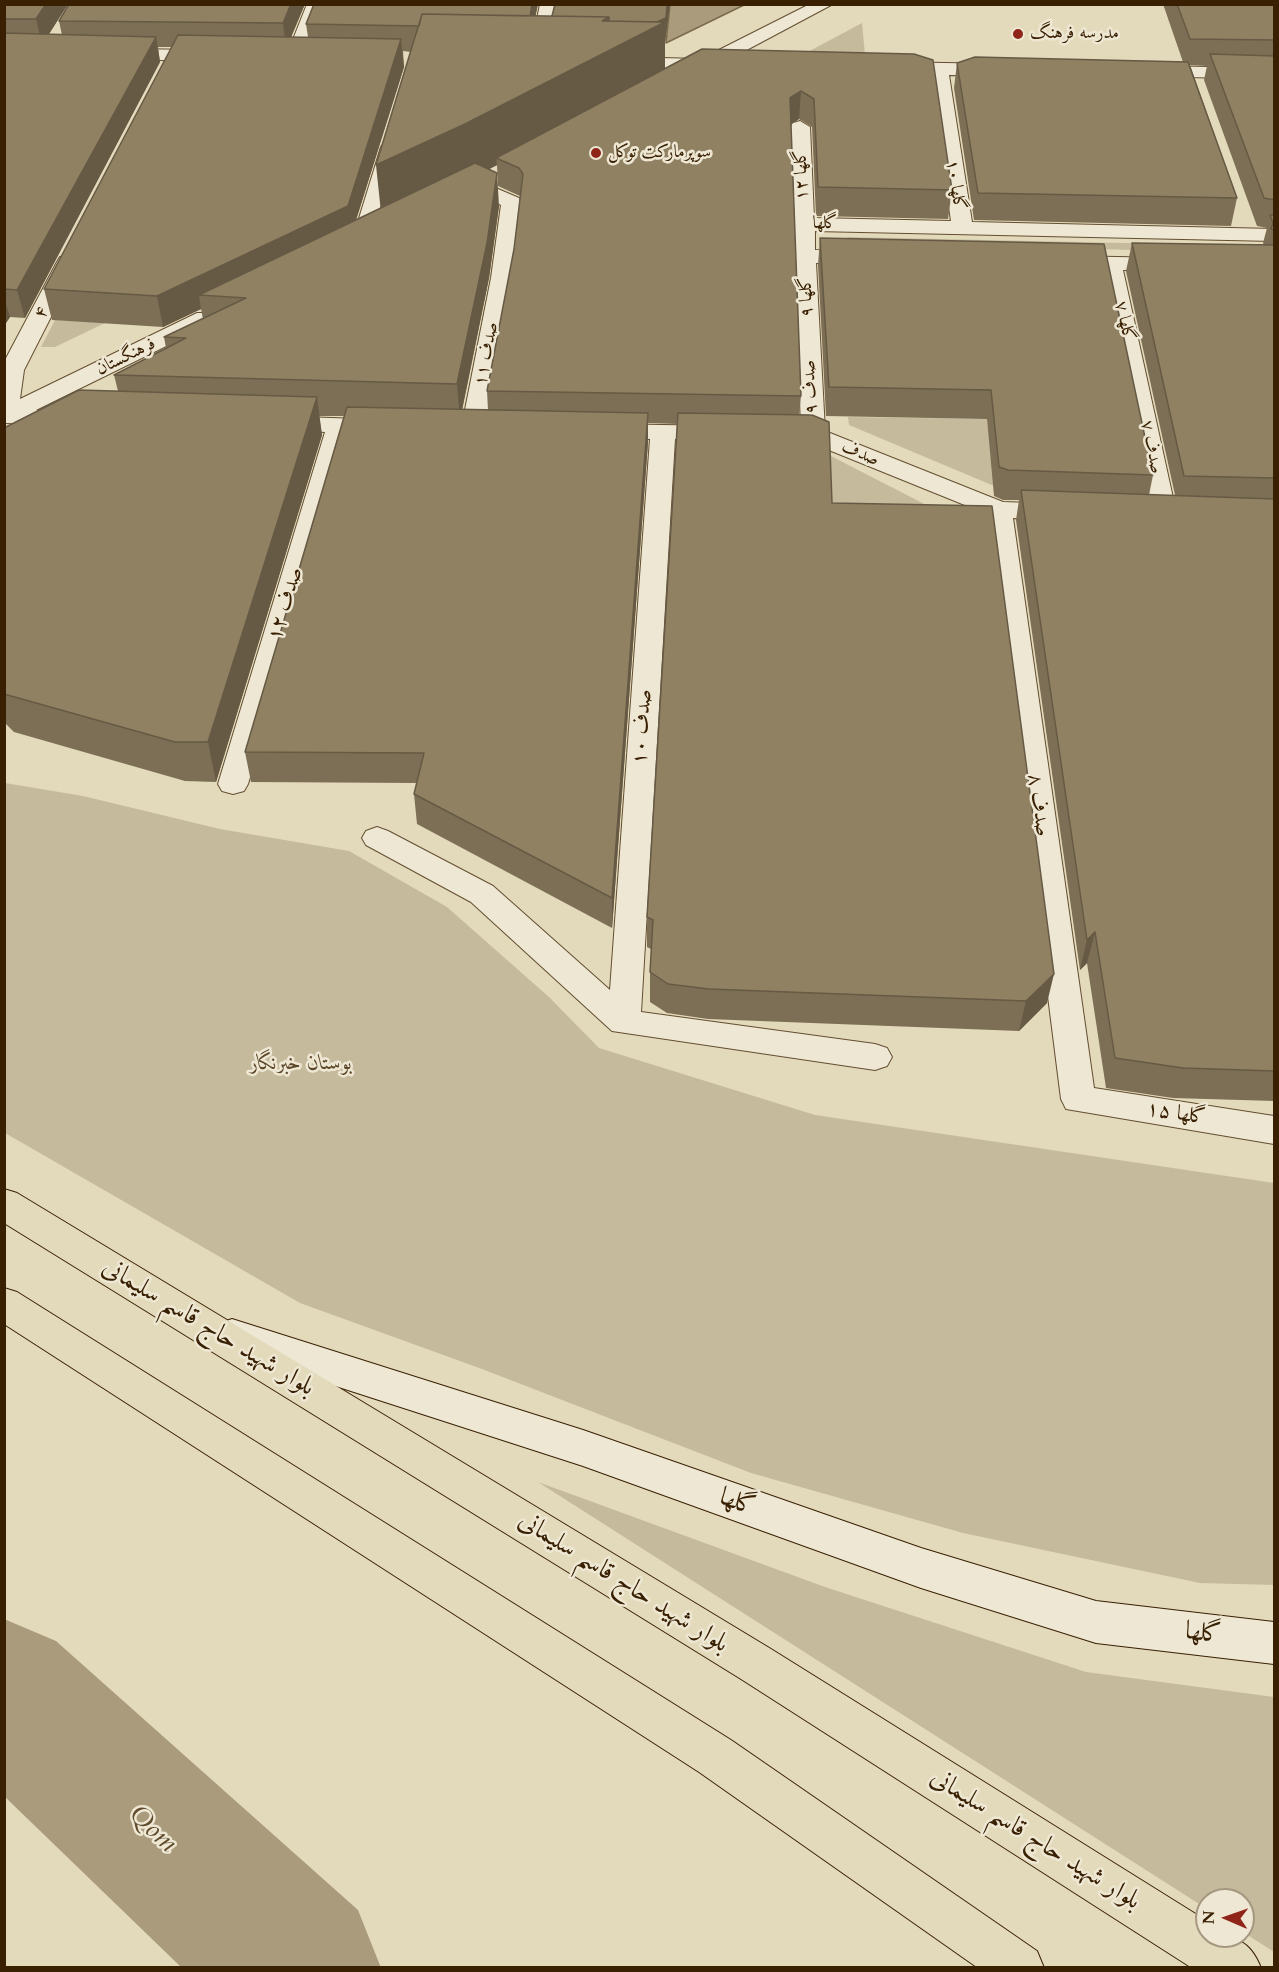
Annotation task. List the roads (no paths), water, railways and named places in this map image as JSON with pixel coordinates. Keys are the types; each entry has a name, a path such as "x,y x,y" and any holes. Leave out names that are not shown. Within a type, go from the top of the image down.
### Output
{"main road":[{"name":"بلوار شهید حاج قاسم سلیمانی","path":"4,1204 756,1664 1237,1968"},
{"path":"4,1304 715,1756 1020,1968"}],"street":[{"path":"295,57 316,4"},
{"path":"549,4 532,61 561,62"},
{"path":"663,86 825,4"},
{"path":"95,54 235,56"},
{"path":"165,76 176,55"},
{"path":"271,57 318,58"},
{"path":"597,62 740,65"},
{"path":"868,67 1022,70"},
{"name":"گلها ۱۰","path":"939,69 962,227"},
{"path":"1130,72 1275,74"},
{"path":"1190,73 1198,95"},
{"path":"363,241 398,127"},
{"name":"گلها ۱۲","path":"800,127 803,224"},
{"path":"456,196 498,175"},
{"name":"صدف ۱۱","path":"473,430 502,278 512,202 477,186"},
{"path":"1240,213 1254,255"},
{"name":"گلها","path":"888,258 805,256 803,224 1275,235"},
{"path":"342,251 383,231"},
{"name":"۴","path":"5,416 12,370 77,244"},
{"name":"گلها ۹","path":"805,256 809,338"},
{"path":"1040,262 1190,264"},
{"name":"گلها ۷","path":"1111,264 1137,379"},
{"name":"فرهنگستان","path":"5,416 226,308"},
{"name":"صدف ۹","path":"809,338 813,435"},
{"name":"صدف ۷","path":"1137,379 1164,516"},
{"path":"5,416 90,418"},
{"path":"256,423 406,428"},
{"name":"صدف ۱۲","path":"233,784 339,425"},
{"name":"صدف","path":"580,431 813,435 999,510 1082,513"},
{"name":"صدف ۱۰","path":"624,1022 663,432"},
{"name":"صدف ۸","path":"999,510 1078,1099"},
{"path":"377,838 482,894 624,1022 875,1057"},
{"name":"گلها ۱۵","path":"1078,1099 1275,1130"},
{"name":"گلها","path":"208,1328 584,1448 921,1568 1096,1622 1275,1643"}],"waterway":[{"name":"Qom","path":"4,1693 300,1968"}],"place":[{"name":"مدرسه فرهنگ","path":"1018,34"},
{"name":"سوپرمارکت توکل","path":"596,153"}],"park label":[{"name":"بوستان خبرنگار","path":"301,1064"}]}
